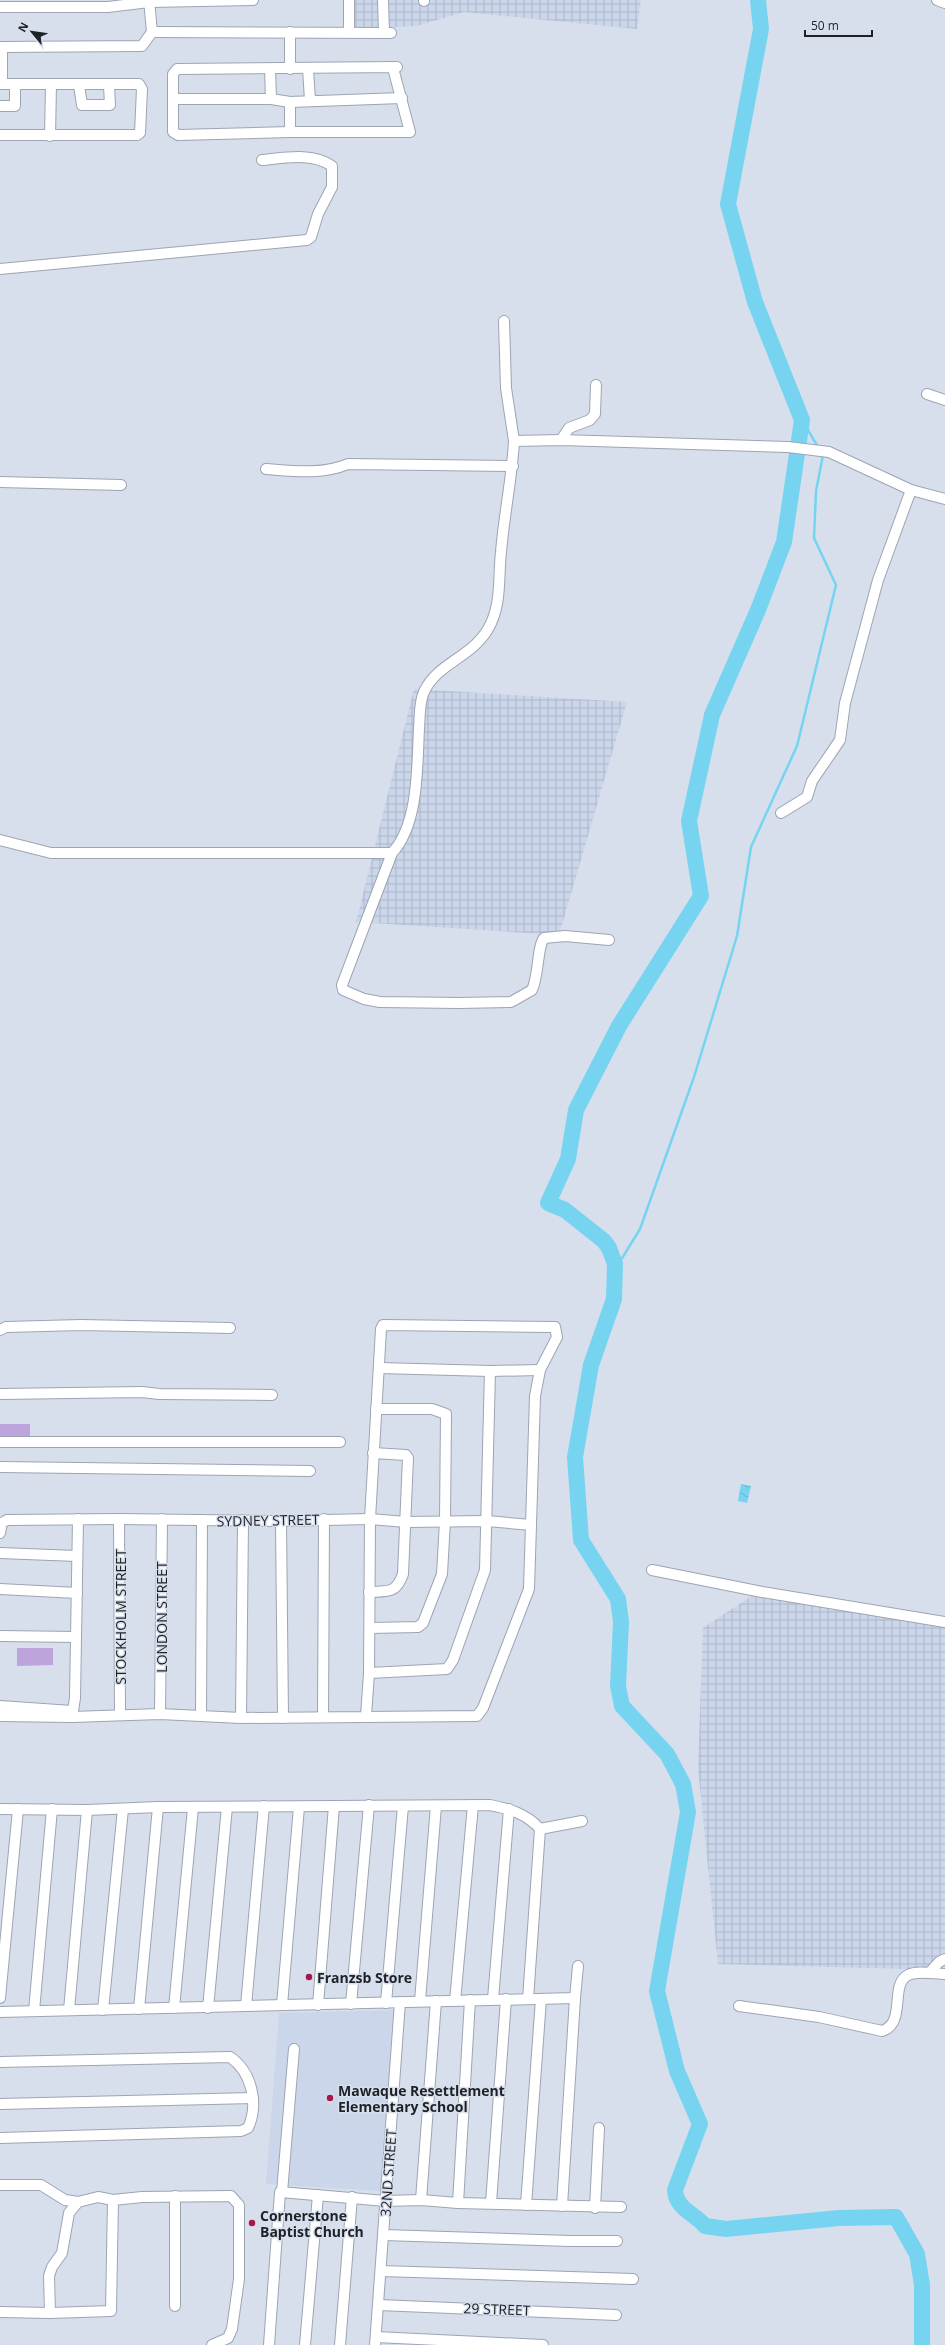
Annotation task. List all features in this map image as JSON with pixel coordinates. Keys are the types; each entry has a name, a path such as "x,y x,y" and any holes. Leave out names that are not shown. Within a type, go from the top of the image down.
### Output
{"street":[{"path":"0,7 64,3 107,4 183,0 253,0"},
{"path":"349,0 349,31"},
{"path":"152,32 349,31 388,33 383,0"},
{"path":"937,0 945,3"},
{"path":"0,135 137,135 140,133 142,89 139,84 1,84 1,47 142,46 152,32 149,1"},
{"path":"290,32 290,69"},
{"path":"395,67 410,132 290,132 178,135 173,132 175,99 173,74 177,69 290,69 395,67"},
{"path":"270,69 272,99"},
{"path":"308,69 310,100"},
{"path":"0,106 15,106 15,84"},
{"path":"50,136 51,84"},
{"path":"79,85 82,106 110,105 109,85"},
{"path":"175,99 272,99 290,102 310,100 402,98"},
{"path":"290,102 290,132"},
{"path":"0,270 307,240 312,237 318,214 332,187 332,166 318,160 302,157 262,160"},
{"path":"504,321 506,388 514,441 513,466 501,553 499,601 488,629 478,642 465,655 451,662 437,674 423,693 417,779 410,818 403,840 392,854 342,985 343,990 350,994 380,1002 512,1002 532,990 538,972 540,942 544,938 565,936 609,940"},
{"path":"560,440 569,428 590,420 594,414 596,385"},
{"path":"927,394 945,400"},
{"path":"514,441 560,440 788,448 829,452 911,490 945,499"},
{"path":"266,469 302,472 334,469 348,464 513,466"},
{"path":"0,482 121,485"},
{"path":"781,813 807,797 812,781 840,740 845,703 878,580 911,490"},
{"path":"0,840 56,853 392,854"},
{"path":"0,1330 6,1327 81,1325 230,1328"},
{"path":"35,1712 2,1716 2,1705 35,1712 75,1715 160,1714 241,1718 283,1718 471,1716 480,1714 528,1595 536,1396 540,1370 558,1338 555,1328 383,1325 381,1329 370,1519 370,1628 366,1716"},
{"path":"379,1368 490,1371 540,1370"},
{"path":"369,1673 447,1669 453,1660 482,1583 485,1570 490,1371"},
{"path":"0,1394 142,1392 159,1394 272,1395"},
{"path":"370,1628 418,1627 423,1623 442,1574 445,1521 446,1414 432,1409 376,1409"},
{"path":"0,1442 340,1442"},
{"path":"369,1592 390,1591 396,1588 400,1582 403,1574 406,1522 407,1456 373,1453"},
{"path":"0,1467 310,1471"},
{"path":"75,1715 78,1519"},
{"name":"SYDNEY STREET","path":"0,1533 4,1521 78,1519 281,1521 370,1519 406,1522 487,1521 531,1525"},
{"name":"STOCKHOLM STREET","path":"119,1519 120,1715"},
{"name":"LONDON STREET","path":"160,1714 162,1519"},
{"path":"324,1519 324,1717"},
{"path":"201,1715 202,1520"},
{"path":"241,1718 243,1520"},
{"path":"281,1521 283,1718"},
{"path":"0,1553 77,1556"},
{"path":"652,1570 762,1592 945,1622"},
{"path":"0,1589 77,1592"},
{"path":"0,1636 76,1637"},
{"path":"351,2004 369,1805"},
{"path":"455,2001 473,1805"},
{"path":"0,1809 87,1810 228,1806 299,1807 473,1805 509,1809 527,1817 540,1829"},
{"path":"208,2008 228,1806"},
{"path":"246,2006 264,1806"},
{"path":"318,2005 334,1806"},
{"path":"386,2003 403,1806"},
{"path":"420,2001 436,1806"},
{"path":"139,2009 158,1807"},
{"path":"282,2005 299,1807"},
{"path":"174,2008 193,1808"},
{"path":"0,1998 4,1907 18,1809"},
{"path":"34,2011 52,1809"},
{"path":"103,2010 122,1809"},
{"path":"493,1999 509,1809"},
{"path":"69,2010 87,1810"},
{"path":"540,1829 582,1821"},
{"path":"528,1998 540,1829"},
{"path":"929,1974 939,1962 945,1959"},
{"path":"562,2206 578,1966"},
{"path":"739,2006 818,2017 882,2031 890,2028 895,2022 902,1982 907,1976 916,1973 945,1974"},
{"path":"0,2012 575,1998"},
{"path":"492,2203 506,1999"},
{"path":"458,2203 470,2000"},
{"path":"526,2205 541,2000"},
{"path":"421,2200 436,2001"},
{"name":"32ND STREET","path":"375,2341 379,2304 400,2002"},
{"path":"269,2345 294,2049"},
{"path":"0,2062 230,2057 239,2065 249,2082 254,2109 248,2128 241,2131 0,2138"},
{"path":"0,2104 253,2098"},
{"path":"595,2208 599,2128"},
{"path":"0,2185 41,2185 65,2200 78,2202 98,2197 113,2200 175,2196 231,2196 239,2205 239,2279 232,2329 228,2338 212,2345"},
{"path":"281,2194 352,2197 386,2201 421,2200 458,2203 492,2203 595,2208 621,2207"},
{"path":"305,2345 318,2195"},
{"path":"175,2196 175,2306"},
{"path":"340,2345 352,2197"},
{"path":"0,2312 50,2313 111,2311 113,2200"},
{"path":"50,2313 49,2276 52,2268 62,2253 68,2218 78,2202"},
{"path":"383,2235 546,2241 617,2241"},
{"path":"381,2271 633,2279"},
{"name":"29 STREET","path":"379,2304 616,2314"},
{"path":"375,2341 543,2345"}],"shaded area":[{"path":"351,0 641,0 637,29 464,12 417,26 350,29"},
{"path":"414,689 627,702 559,935 356,922"},
{"path":"0,1424 30,1424 30,1439 0,1439"},
{"path":"756,1593 945,1626 945,1970 718,1964 698,1768 703,1628"},
{"path":"17,1648 53,1648 53,1665 17,1666"},
{"name":"Mawaque Resettlement Elementary School","path":"394,2010 382,2191 266,2184 279,2013"}],"water":[{"path":"741,1484 751,1486 747,1503 738,1501"}],"waterway":[{"path":"758,0 761,29 728,204 755,302 802,420 784,542 758,610 712,715 689,821 701,896 619,1026 576,1110 568,1159 548,1203 565,1210 604,1241 609,1248 615,1264 614,1299 591,1365 575,1457 581,1540 618,1599 621,1622 618,1686 622,1706 667,1754 683,1784 688,1812 657,1991 677,2071 700,2124 675,2190 676,2196 682,2206 705,2226 726,2229 839,2218 896,2217 917,2254 922,2285 922,2345"},
{"path":"802,420 818,447"},
{"path":"616,1268 640,1229 694,1077 737,936 751,847 797,746 836,585 814,538 816,491 823,455"}],"place":[{"name":"Franzsb Store","path":"309,1977"},
{"name":"Mawaque Resettlement Elementary School","path":"330,2098"},
{"name":"Cornerstone Baptist Church","path":"252,2223"}]}
